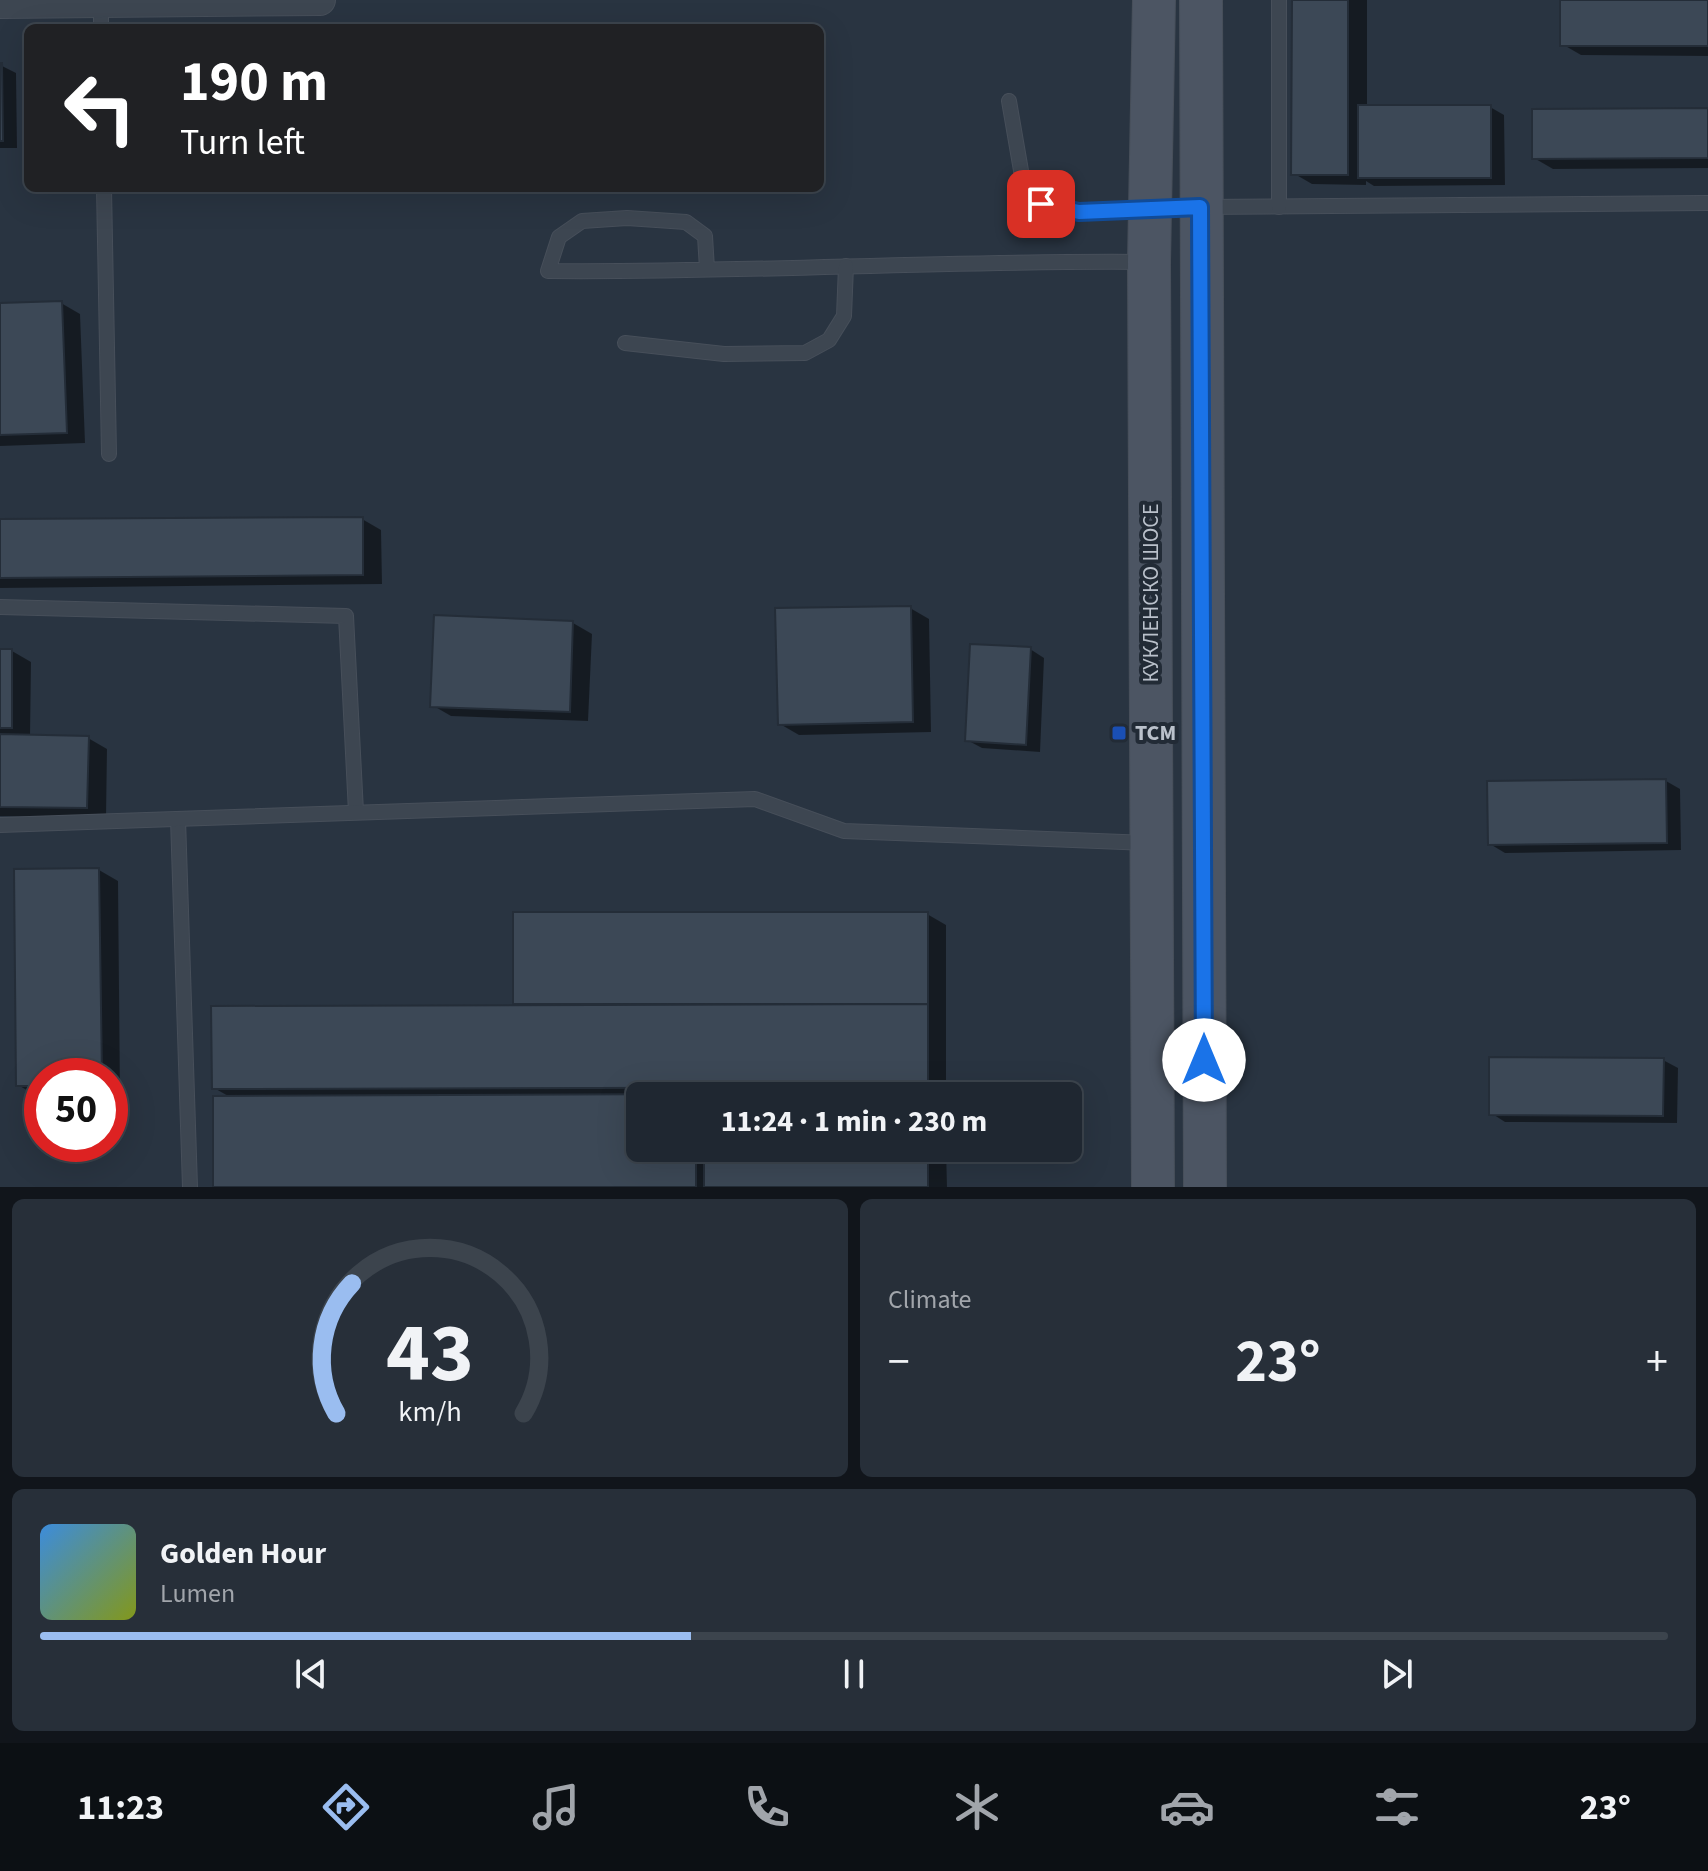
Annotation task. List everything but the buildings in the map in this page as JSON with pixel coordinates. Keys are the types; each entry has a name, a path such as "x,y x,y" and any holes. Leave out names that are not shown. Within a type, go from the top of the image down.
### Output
{"main road":[{"name":"КУКЛЕНСКО ШОСЕ","path":"1153,1187 1149,262 1154,0"},
{"path":"1201,0 1205,1187"}],"street":[{"path":"0,3 101,15 320,0"}],"lane":[{"path":"1279,0 1279,207"},
{"path":"1009,101 1024,188 1041,204 1079,212 1200,207 1708,203"},
{"path":"104,192 109,454"},
{"path":"707,269 705,236 686,222 627,218 582,221 559,237 548,271 587,272 846,266 1022,260 1149,262"},
{"path":"625,343 724,354 805,353 829,340 844,316 846,266"},
{"path":"0,607 346,616 356,812"},
{"path":"0,825 755,799 844,831 1153,843"},
{"path":"178,819 190,1187"}],"place":[{"name":"ТСМ","path":"1119,733"}],"route":[{"path":"1041,204 1079,212 1200,207 1204,1060"}]}
